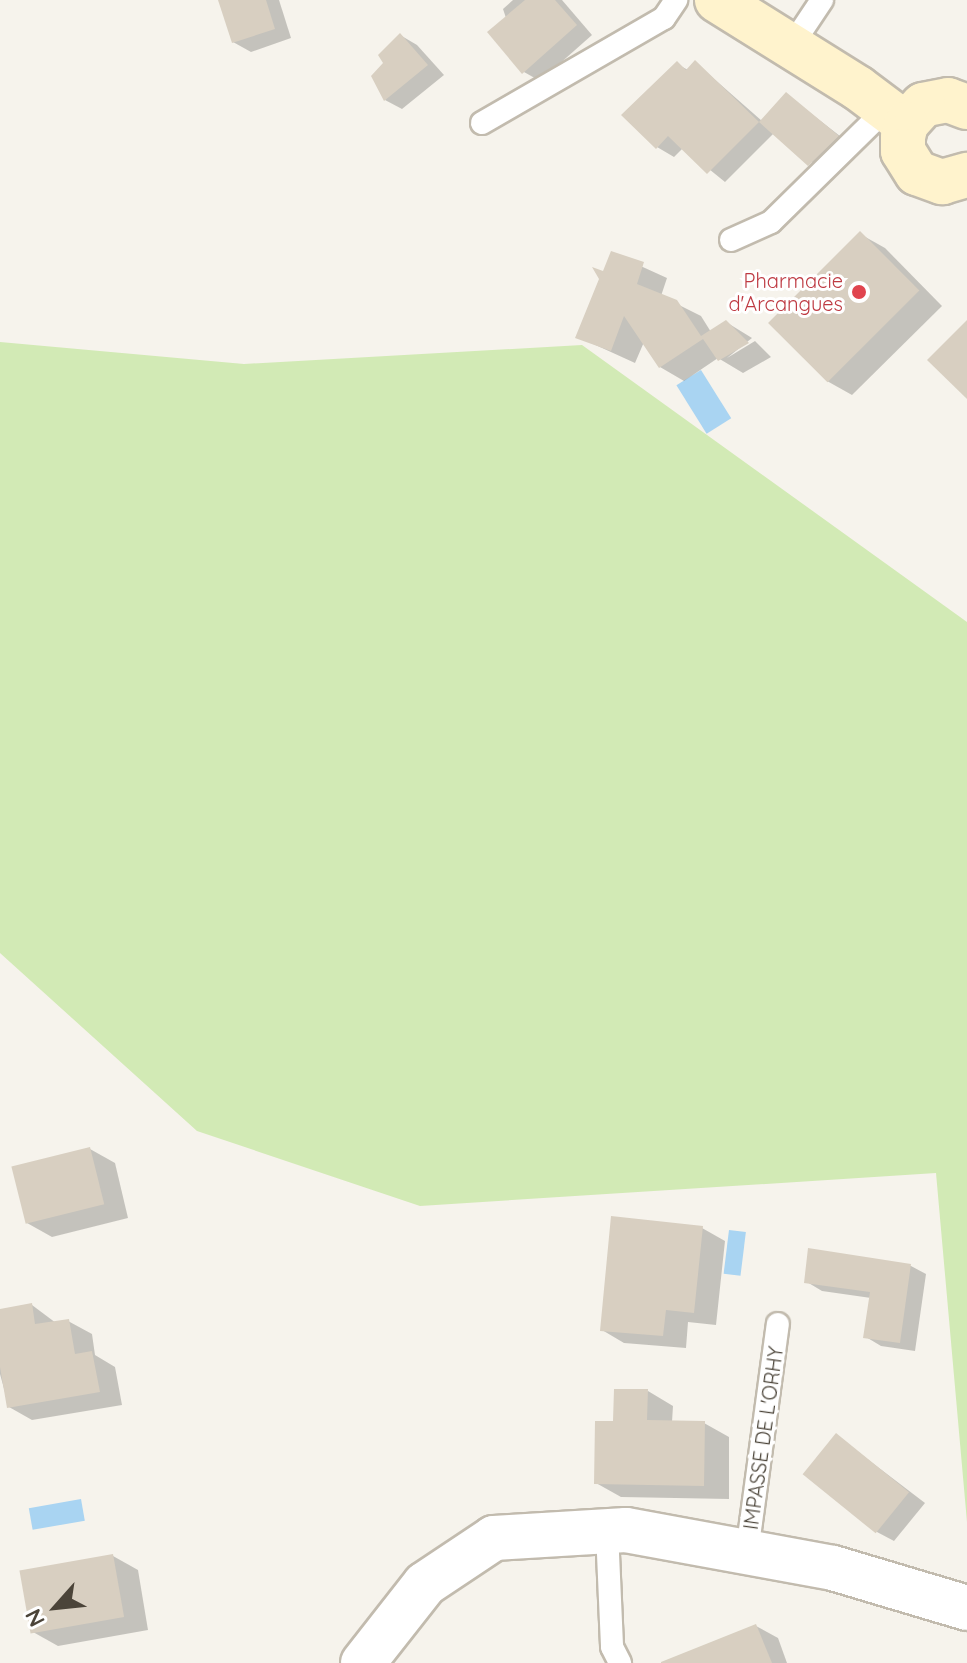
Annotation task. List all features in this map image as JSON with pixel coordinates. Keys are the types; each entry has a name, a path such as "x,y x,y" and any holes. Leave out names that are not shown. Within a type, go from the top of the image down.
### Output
{"main road":[{"path":"717,0 792,45 896,117 903,151 917,173 963,187"},
{"path":"896,117 935,101 967,107"}],"street":[{"path":"363,1663 425,1584 494,1538 626,1530 833,1568 967,1608"}],"lane":[{"path":"482,123 664,18 676,0"},
{"path":"792,45 822,0"},
{"path":"731,240 771,222 896,117"},
{"name":"IMPASSE DE L'ORHY","path":"747,1552 778,1324"},
{"path":"607,1531 612,1647 620,1663"}],"green space":[{"path":"0,342 244,364 582,345 967,622 967,1522 936,1173 420,1206 197,1131 0,953"}],"water":[{"path":"701,370 731,418 707,434 676,385"},
{"path":"729,1230 746,1232 741,1276 724,1274"},
{"path":"81,1499 85,1521 33,1530 29,1508"}],"building":[{"path":"218,0 266,0 275,29 232,43"},
{"path":"525,0 555,0 577,25 522,74 487,32"},
{"path":"400,33 428,65 384,101 371,76 383,63 378,55"},
{"path":"695,60 759,122 707,174 668,136 656,149 621,115 677,61 686,70"},
{"path":"786,92 839,136 808,166 759,122"},
{"path":"860,231 919,290 827,382 768,323"},
{"path":"611,251 644,262 637,284 677,300 701,336 726,320 749,343 718,361 703,339 659,368 624,316 611,351 575,338 599,279 592,267 603,271"},
{"path":"967,320 967,399 927,360"},
{"path":"90,1147 104,1204 26,1224 11,1167"},
{"path":"611,1216 703,1226 694,1313 666,1310 663,1336 600,1331"},
{"path":"808,1248 911,1264 900,1343 863,1338 870,1292 804,1283"},
{"path":"32,1303 35,1324 69,1319 75,1354 92,1351 100,1392 7,1408 0,1367 0,1309"},
{"path":"614,1389 648,1389 647,1420 705,1421 704,1486 594,1484 595,1421 613,1421"},
{"path":"836,1433 909,1492 876,1533 803,1474"},
{"path":"113,1554 124,1617 31,1634 19,1570"},
{"path":"756,1624 772,1663 661,1663 661,1662"}],"place":[{"name":"Pharmacie d'Arcangues","path":"859,292"}]}
